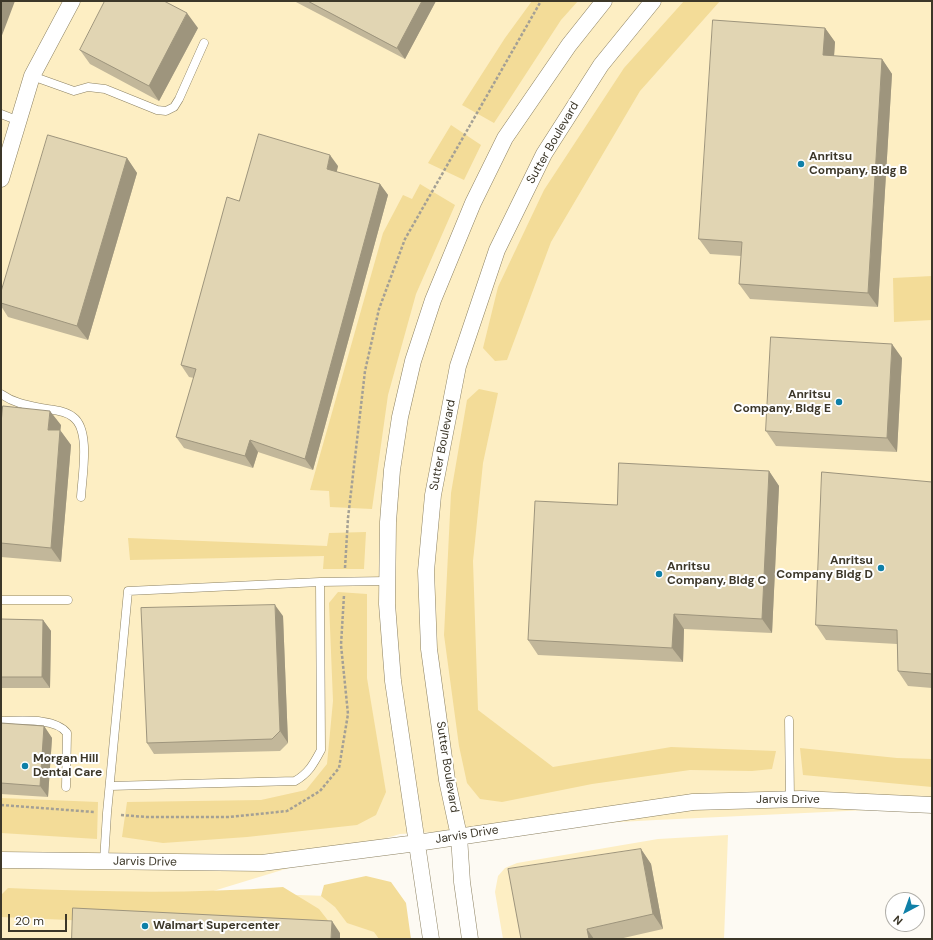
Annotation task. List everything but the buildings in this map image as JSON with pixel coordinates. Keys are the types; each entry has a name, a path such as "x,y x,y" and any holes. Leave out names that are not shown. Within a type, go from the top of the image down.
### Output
{"street":[{"path":"1,179 32,76 72,1"},
{"path":"431,939 393,681 387,581 388,522 392,470 400,417 413,361 433,300 473,203 505,138 569,45 604,1"},
{"name":"Sutter Boulevard","path":"470,939 462,882 459,836 447,780 429,650 426,571 433,495 458,366 497,250 544,154 601,65 653,1"},
{"name":"Jarvis Drive","path":"1,860 262,863 418,843 693,802 790,799 932,805"}],"lane":[{"path":"32,76 74,91 88,87 105,89 157,110 166,111 174,107 179,99 204,43"},
{"path":"1,114 18,121"},
{"path":"1,394 16,403 64,412 73,416 78,422 84,438 82,497"},
{"path":"104,861 128,591 344,581 387,581"},
{"path":"110,786 296,781 306,775 321,750 320,582"},
{"path":"1,600 68,600"},
{"path":"789,720 790,799"},
{"path":"1,721 54,723 62,726 67,733 66,787"}],"path":[{"path":"1,805 147,817 229,817 287,811 320,790 339,768 348,714 341,645 348,518 365,371 379,309 405,239 541,1"}],"shaded area":[{"path":"1,1 932,1 932,807 400,834 210,892 387,898 392,939 1,939"},
{"path":"532,1 578,1 561,20 494,123 462,105 505,38"},
{"path":"684,1 720,1 640,91 551,242 507,360 495,361 483,348 498,287 544,190 624,68"},
{"path":"451,125 481,145 464,180 428,163"},
{"path":"420,184 455,205 416,294 388,395 372,509 330,507 329,491 310,490 383,233 403,195 412,199"},
{"path":"932,276 932,320 894,322 893,278"},
{"path":"479,389 498,393 483,463 473,561 478,710 553,767 671,747 776,751 772,769 752,771 690,770 592,784 502,802 480,799 467,783 459,746 444,635 451,493 467,400"},
{"path":"366,532 364,569 323,569 324,556 130,560 128,538 327,546 329,533"},
{"path":"338,592 367,594 367,678 386,792 376,815 357,825 247,837 163,843 122,837 127,802 261,800 306,790 327,764 333,701 329,603"},
{"path":"800,748 897,758 932,759 932,787 803,775"},
{"path":"1,798 98,802 97,839 1,833"},
{"path":"728,835 724,939 503,939 495,892 498,876 505,868 517,863 658,839"},
{"path":"366,876 391,882 406,903 411,939 379,939 374,932 347,923 335,907 321,896 324,885"},
{"path":"283,887 319,909 337,932 1,917 1,895 8,888 146,892 214,891"}],"place":[{"name":"Anritsu Company, Bldg B","path":"801,164"},
{"name":"Anritsu Company, Bldg E","path":"839,402"},
{"name":"Anritsu Company Bldg D","path":"881,568"},
{"name":"Anritsu Company, Bldg C","path":"659,574"},
{"name":"Morgan Hill Dental Care","path":"25,766"},
{"name":"Walmart Supercenter","path":"145,926"}]}
